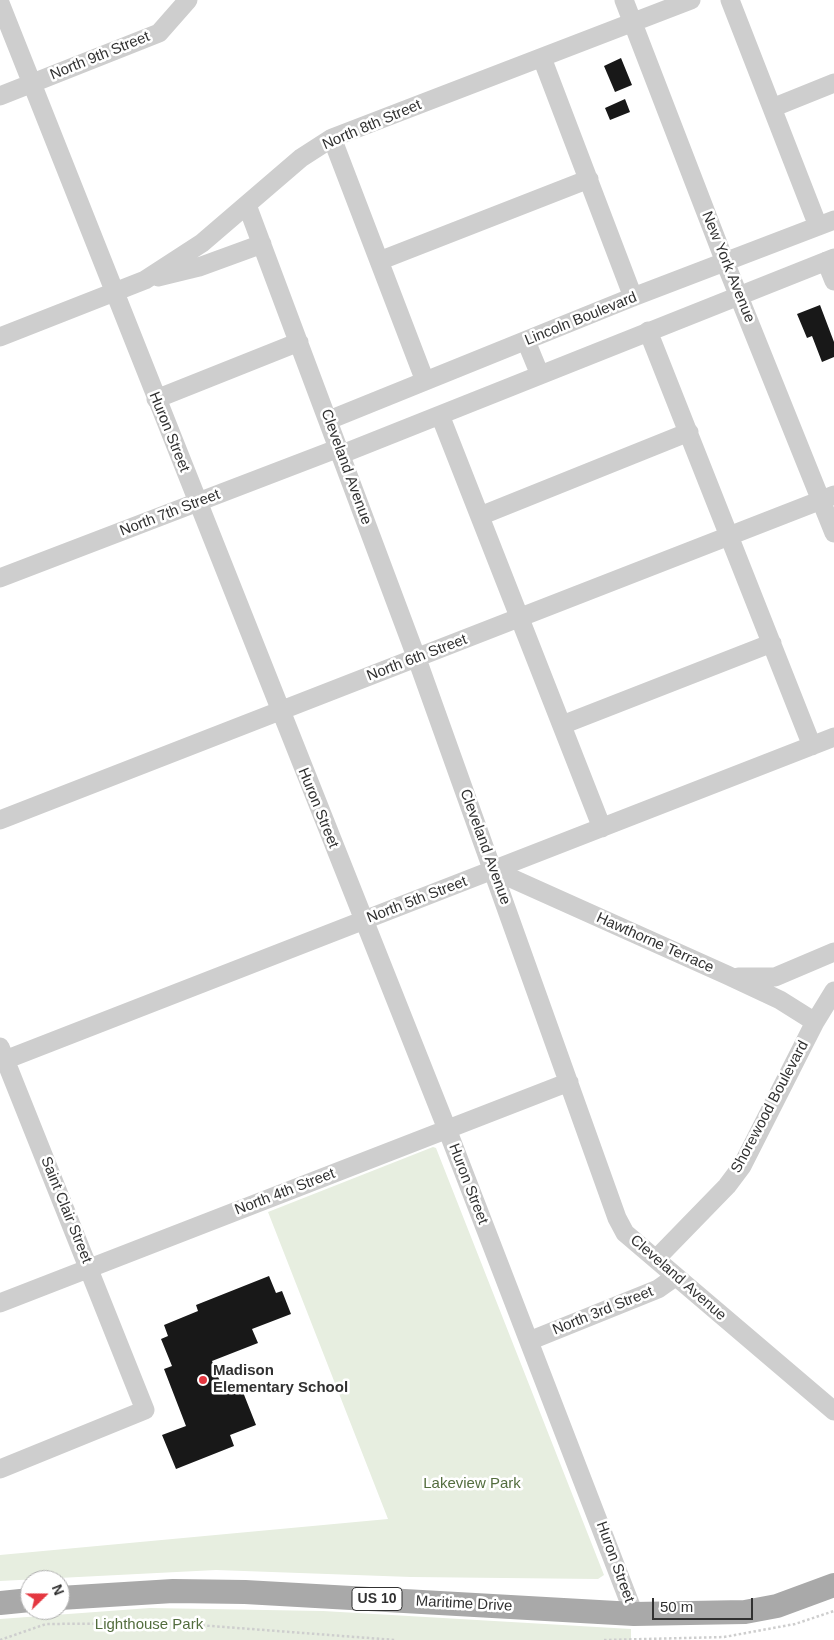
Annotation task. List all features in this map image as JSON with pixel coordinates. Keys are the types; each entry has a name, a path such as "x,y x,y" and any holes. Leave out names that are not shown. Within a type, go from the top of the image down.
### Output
{"main road":[{"name":"Maritime Drive","path":"70,1597 173,1591 245,1592 634,1614 745,1612 777,1606 834,1586"},
{"path":"0,1603 20,1601"}],"street":[{"name":"North 9th Street","path":"0,96 159,33 188,0"},
{"name":"New York Avenue","path":"624,0 738,295 828,497 834,533"},
{"name":"North 8th Street","path":"0,338 144,280 202,243 301,158 332,138 691,0"},
{"path":"730,0 772,108 826,223"},
{"name":"Huron Street","path":"0,4 447,1129 634,1614"},
{"path":"542,58 633,297"},
{"path":"772,108 834,83"},
{"path":"332,138 425,381"},
{"path":"379,261 588,179"},
{"name":"Cleveland Avenue","path":"247,205 417,658 617,1218 625,1233 834,1411"},
{"name":"Lincoln Boulevard","path":"329,420 633,297 826,223"},
{"path":"144,280 199,267 262,244"},
{"path":"340,451 540,375 830,259 834,282"},
{"path":"648,331 812,746"},
{"path":"526,341 540,375"},
{"path":"156,399 299,342"},
{"path":"440,414 602,828"},
{"path":"480,516 688,432"},
{"name":"North 7th Street","path":"0,578 197,502 340,451"},
{"name":"North 6th Street","path":"0,820 828,497"},
{"path":"562,725 772,643"},
{"name":"North 5th Street","path":"2,1056 363,921 834,737"},
{"name":"Hawthorne Terrace","path":"493,870 727,975 823,1021"},
{"path":"727,975 748,978 775,977 834,952"},
{"name":"Shorewood Boulevard","path":"656,1259 727,1186 742,1166 823,1021 834,991"},
{"name":"Saint Clair Street","path":"0,1469 145,1410 2,1056"},
{"name":"North 4th Street","path":"0,1303 569,1082"},
{"name":"North 3rd Street","path":"529,1341 658,1289 675,1277"}],"path":[{"path":"604,1640 724,1637 795,1624 834,1611"},
{"path":"0,1640 46,1624 172,1623 395,1640"}],"green space":[{"name":"Lakeview Park","path":"433,1147 436,1148 604,1575 598,1579 411,1577 216,1570 70,1577 70,1570 20,1570 20,1580 0,1581 0,1555 388,1519 268,1212"},
{"name":"Lighthouse Park","path":"150,1608 323,1611 631,1629 631,1640 0,1640 0,1619 20,1618 20,1620 70,1620 70,1614"}],"building":[{"path":"621,58 632,85 615,92 604,66"},
{"path":"625,99 630,112 610,120 605,108"},
{"path":"820,305 834,342 834,357 822,362 812,336 807,338 797,314"},
{"path":"269,1276 276,1293 282,1291 291,1314 252,1329 258,1343 212,1361 223,1389 239,1382 256,1425 230,1435 234,1446 176,1469 162,1435 186,1426 164,1369 172,1366 161,1339 168,1336 164,1325 198,1311 196,1305"}],"place":[{"name":"Madison Elementary School","path":"203,1380"}]}
